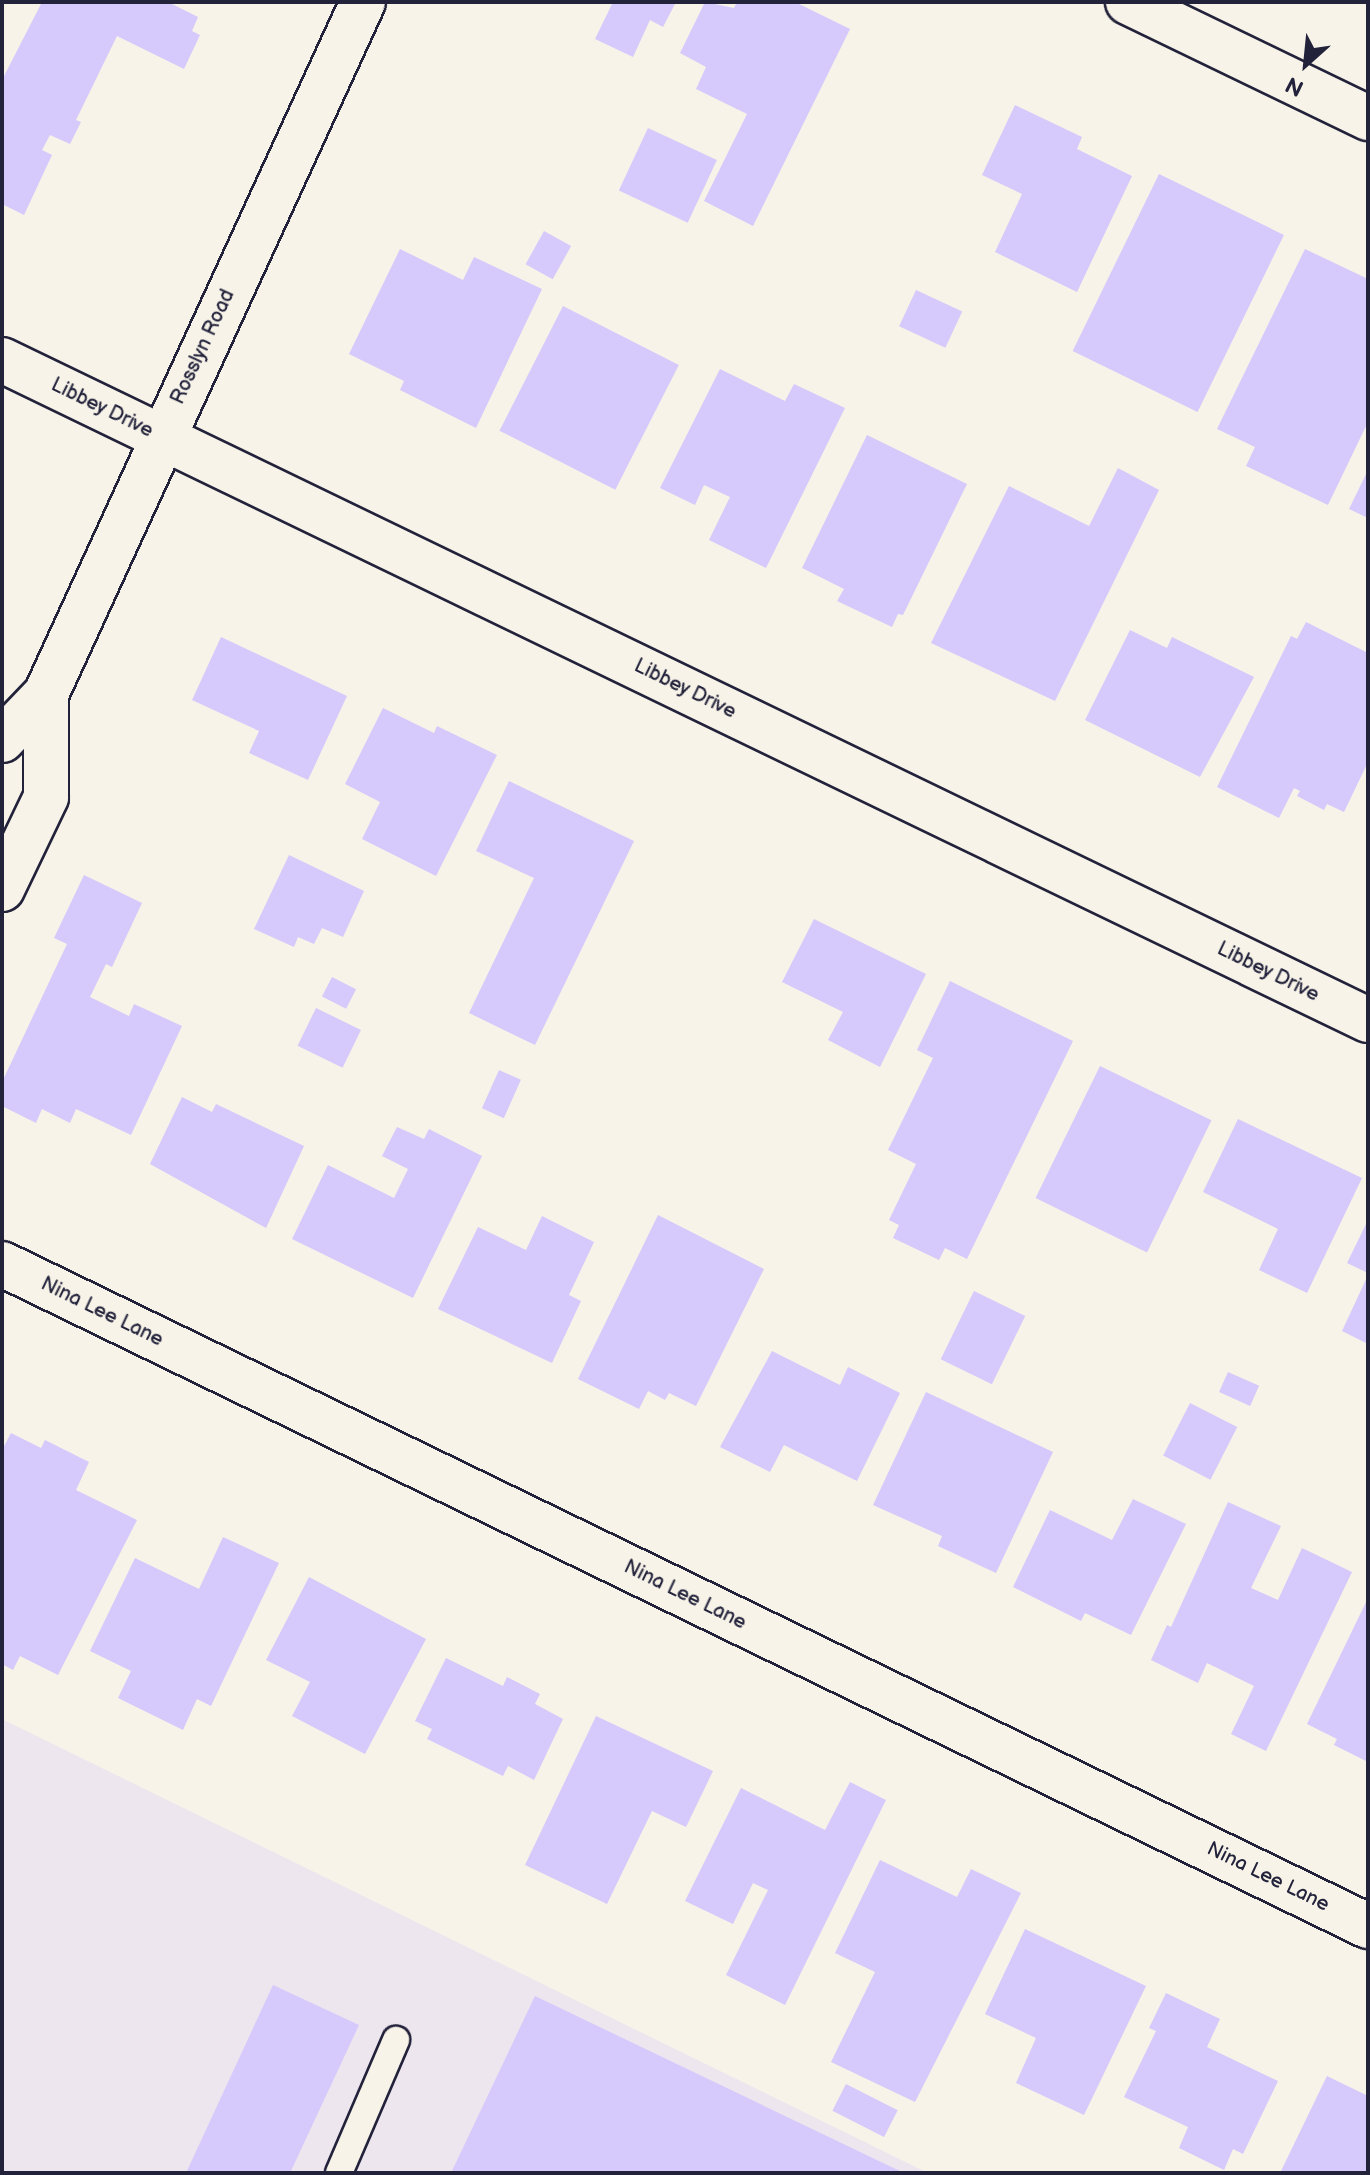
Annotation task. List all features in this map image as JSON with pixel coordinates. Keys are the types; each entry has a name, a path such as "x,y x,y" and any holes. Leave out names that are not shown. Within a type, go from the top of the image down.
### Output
{"street":[{"name":"Rosslyn Road","path":"2,740 46,694 161,436 363,2"},
{"path":"1128,2 1368,118"},
{"name":"Libbey Drive","path":"2,360 1368,1020"},
{"name":"Rosslyn Road","path":"2,889 46,797 46,694"},
{"name":"Nina Lee Lane","path":"2,1264 1368,1926"}],"lane":[{"path":"339,2173 396,2040"}],"shaded area":[{"path":"2,1719 928,2173 2,2173"}],"building":[{"path":"42,2 168,2 198,17 192,31 200,35 184,69 117,36 76,120 81,122 70,144 50,135 42,150 52,155 24,215 2,204 2,80"},
{"path":"613,2 676,2 663,27 650,20 633,57 595,39"},
{"path":"705,2 734,8 737,2 795,2 850,29 753,226 704,201 747,114 696,89 706,67 680,53"},
{"path":"1015,105 1082,137 1077,149 1132,176 1077,292 995,252 1022,194 982,175"},
{"path":"648,128 717,160 688,223 619,191"},
{"path":"1159,174 1284,235 1198,412 1073,351"},
{"path":"544,231 571,246 553,279 526,264"},
{"path":"400,249 463,280 474,257 542,289 476,428 400,390 404,381 349,354"},
{"path":"1305,249 1368,279 1368,422 1328,505 1246,466 1255,447 1217,429"},
{"path":"916,290 962,312 945,348 899,326"},
{"path":"563,306 679,365 615,490 499,431"},
{"path":"720,369 785,401 794,384 845,408 766,568 709,540 730,497 704,485 695,505 660,488"},
{"path":"867,435 967,484 903,615 898,614 892,627 837,601 844,589 802,568"},
{"path":"1118,468 1159,490 1055,701 931,643 1009,486 1089,526"},
{"path":"1368,470 1368,518 1349,509"},
{"path":"1306,622 1368,653 1368,762 1344,812 1327,804 1324,810 1297,796 1300,791 1294,788 1279,818 1217,787 1291,636 1297,639"},
{"path":"1130,630 1167,648 1172,637 1254,677 1200,777 1085,720"},
{"path":"221,637 347,696 308,780 249,753 259,731 192,700"},
{"path":"383,708 434,733 437,726 497,755 436,876 362,839 380,802 345,784"},
{"path":"509,781 634,841 535,1045 469,1013 534,878 476,851"},
{"path":"289,855 364,891 343,937 322,928 314,944 298,937 294,947 254,929"},
{"path":"84,875 142,903 112,967 106,964 90,997 129,1016 134,1004 182,1026 131,1135 76,1109 70,1123 42,1109 36,1123 2,1106 2,1082 67,944 54,938"},
{"path":"814,919 926,974 880,1067 828,1040 843,1012 782,982"},
{"path":"332,977 356,989 346,1009 322,997"},
{"path":"950,981 1073,1041 967,1259 945,1248 939,1260 893,1238 899,1225 889,1220 916,1164 888,1150 933,1058 917,1050"},
{"path":"316,1008 361,1030 343,1068 298,1046"},
{"path":"1100,1066 1211,1120 1147,1252 1036,1198"},
{"path":"499,1070 521,1080 504,1118 482,1108"},
{"path":"182,1097 212,1112 216,1104 304,1146 266,1228 150,1164"},
{"path":"1238,1119 1362,1178 1307,1293 1259,1270 1278,1229 1203,1192"},
{"path":"397,1127 424,1139 429,1129 482,1156 413,1298 292,1239 328,1165 394,1198 408,1169 382,1156"},
{"path":"658,1215 764,1269 696,1406 669,1393 665,1400 648,1391 639,1409 578,1379"},
{"path":"542,1216 594,1242 569,1295 581,1301 552,1363 438,1309 478,1227 526,1250"},
{"path":"1368,1220 1368,1273 1347,1263"},
{"path":"1368,1275 1368,1344 1342,1331"},
{"path":"974,1291 1025,1316 992,1384 941,1359"},
{"path":"772,1351 840,1385 848,1367 900,1393 857,1481 784,1445 770,1472 720,1447"},
{"path":"1228,1372 1259,1386 1250,1406 1219,1392"},
{"path":"926,1392 1053,1452 996,1573 938,1546 942,1536 873,1505"},
{"path":"1190,1403 1237,1427 1210,1480 1163,1456"},
{"path":"11,1433 41,1448 45,1440 89,1462 76,1490 137,1520 58,1675 20,1656 13,1670 2,1664 2,1450"},
{"path":"1133,1499 1186,1524 1131,1635 1085,1613 1081,1621 1013,1587 1050,1510 1112,1540"},
{"path":"1228,1502 1281,1526 1251,1588 1278,1600 1302,1548 1352,1572 1266,1751 1231,1734 1254,1686 1207,1663 1198,1683 1151,1660 1167,1625 1171,1627"},
{"path":"223,1537 279,1563 211,1706 197,1699 183,1730 118,1698 131,1671 90,1651 135,1558 199,1589"},
{"path":"309,1577 426,1639 365,1754 292,1716 310,1682 266,1660"},
{"path":"1368,1598 1368,1762 1334,1745 1337,1739 1307,1724"},
{"path":"446,1658 503,1686 507,1677 540,1694 535,1704 563,1719 534,1780 508,1766 503,1776 427,1739 432,1729 415,1721"},
{"path":"596,1716 713,1771 686,1827 652,1811 607,1904 525,1865"},
{"path":"850,1782 886,1800 785,2005 726,1975 768,1890 753,1883 733,1924 685,1901 741,1788 825,1830"},
{"path":"880,1860 957,1897 971,1869 1021,1893 915,2102 831,2062 875,1972 835,1953"},
{"path":"1025,1929 1146,1986 1084,2115 1016,2083 1036,2038 985,2014"},
{"path":"273,1985 359,2025 290,2173 186,2173"},
{"path":"1166,1993 1220,2019 1207,2047 1278,2081 1243,2154 1233,2149 1224,2170 1179,2148 1188,2127 1124,2097 1156,2031 1149,2028"},
{"path":"535,1996 904,2173 451,2173"},
{"path":"1327,2076 1368,2096 1368,2173 1280,2173"},
{"path":"846,2084 898,2110 884,2137 832,2111"}]}
